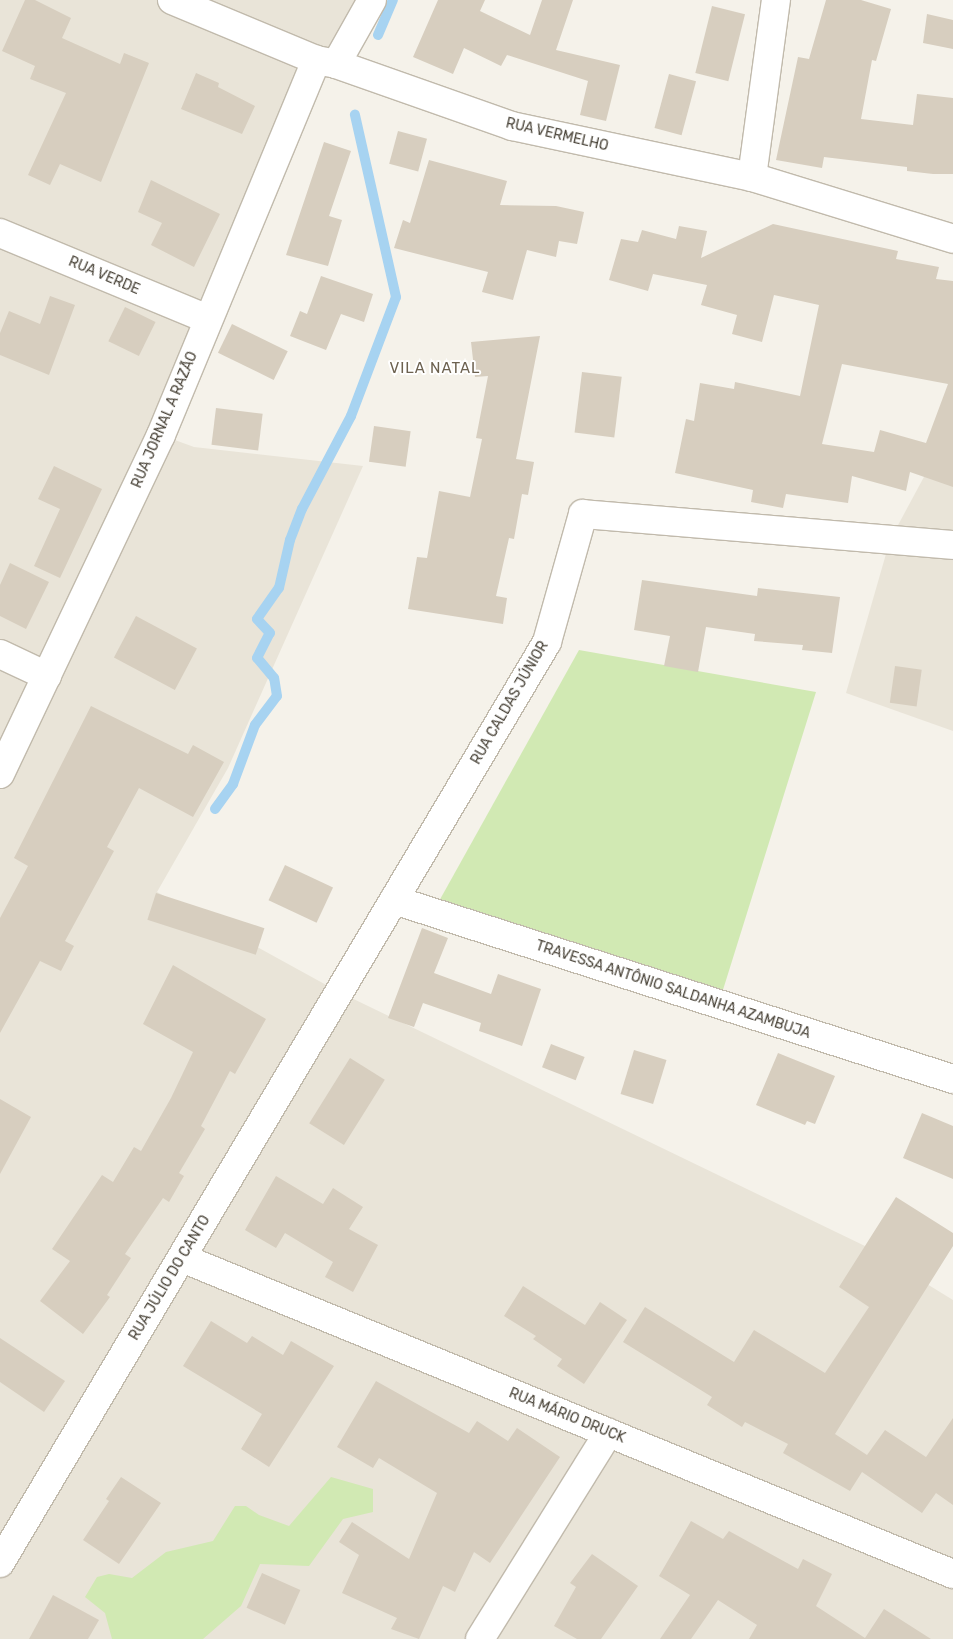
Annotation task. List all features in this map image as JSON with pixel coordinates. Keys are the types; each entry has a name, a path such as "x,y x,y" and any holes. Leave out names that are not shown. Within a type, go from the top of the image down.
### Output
{"street":[{"name":"RUA VERMELHO","path":"172,0 326,62 512,126 752,177 953,239"},
{"name":"RUA JORNAL A RAZÃO","path":"0,774 161,435 208,319 326,62 372,0"},
{"path":"752,177 776,0"},
{"name":"RUA VERDE","path":"0,232 208,319"},
{"name":"RUA CALDAS JÚNIOR","path":"339,992 547,642 583,514 953,545"},
{"path":"0,654 47,676"},
{"name":"TRAVESSA ANTÔNIO SALDANHA AZAMBUJA","path":"394,900 953,1079"},
{"name":"RUA JÚLIO DO CANTO","path":"0,1563 339,992"},
{"name":"RUA MÁRIO DRUCK","path":"182,1258 953,1574"},
{"path":"480,1639 608,1433"}],"shaded area":[{"path":"0,0 372,0 336,64 317,60 161,435 194,447 363,466 228,768 157,892 339,992 865,1246 953,1300 953,1639 0,1639"},
{"path":"953,423 953,731 846,693 890,540"}],"green space":[{"path":"579,650 816,692 722,993 438,903"},
{"path":"331,1477 373,1489 373,1512 343,1519 309,1566 260,1564 241,1606 203,1639 112,1639 105,1613 85,1597 97,1577 109,1574 132,1578 166,1552 213,1541 235,1506 246,1506 259,1515 289,1526"}],"building":[{"path":"25,0 35,0 71,18 62,38 120,64 124,53 149,63 101,182 60,164 50,185 28,175 66,93 30,79 35,66 2,51"},
{"path":"438,0 485,0 480,11 530,35 542,0 573,0 556,50 620,65 606,121 580,115 588,81 507,55 501,66 464,48 453,74 413,57"},
{"path":"826,0 861,0 891,9 876,61 872,60 861,119 913,125 917,94 953,98 953,174 907,171 907,167 824,157 822,168 776,160 798,57 809,59"},
{"path":"712,6 745,14 728,81 695,73"},
{"path":"927,14 953,20 953,49 923,43"},
{"path":"196,73 219,83 218,87 255,106 242,134 181,109"},
{"path":"669,74 696,81 682,135 655,128"},
{"path":"398,131 427,139 418,172 389,164"},
{"path":"324,142 351,151 329,216 342,220 328,266 286,255"},
{"path":"429,160 507,181 500,205 556,206 584,212 577,244 559,241 556,257 527,250 513,300 482,292 488,272 394,248 403,220 410,223"},
{"path":"151,180 220,214 194,267 151,245 162,223 138,212"},
{"path":"773,224 898,251 896,259 939,267 936,279 953,281 953,487 910,472 906,491 852,476 848,503 786,494 783,508 751,502 753,490 675,473 686,419 694,421 700,383 734,389 735,382 800,396 819,305 774,295 762,342 732,334 737,315 701,305 707,285 653,274 648,291 609,280 621,239 638,242 642,230 676,239 679,226 707,231 701,258","holes":["842,364 948,384 926,443 880,430 874,452 822,444"]},
{"path":"321,276 373,294 364,322 341,314 326,350 290,336 300,311 307,314"},
{"path":"50,296 75,305 49,375 0,355 0,333 9,311 40,324"},
{"path":"125,307 156,322 139,356 108,341"},
{"path":"232,324 288,351 274,380 218,353"},
{"path":"540,336 516,459 534,462 528,495 522,494 514,539 509,538 496,596 507,598 503,624 408,609 417,557 427,558 439,491 470,497 482,439 476,438 488,376 475,377 471,342"},
{"path":"582,372 622,377 614,437 575,433"},
{"path":"216,408 263,414 258,450 211,445"},
{"path":"374,426 411,431 406,467 369,462"},
{"path":"54,466 102,489 60,578 34,566 60,509 38,499"},
{"path":"10,563 49,582 26,629 0,616 0,585"},
{"path":"642,580 757,596 758,588 840,597 832,653 802,650 803,645 754,641 755,634 706,627 698,672 664,666 670,636 634,630"},
{"path":"136,616 197,648 175,690 114,657"},
{"path":"895,666 922,670 917,706 890,703"},
{"path":"91,706 188,754 193,745 224,762 193,817 139,788 107,847 114,851 65,941 74,946 61,971 40,961 0,1033 0,918 28,866 14,858"},
{"path":"285,865 333,887 317,923 269,900"},
{"path":"156,893 264,928 256,955 147,920"},
{"path":"422,928 448,938 434,973 491,994 498,974 541,989 522,1046 479,1031 481,1023 423,1003 414,1027 388,1018"},
{"path":"173,965 266,1019 235,1074 230,1071 201,1126 205,1129 179,1173 184,1176 169,1202 163,1198 125,1254 131,1258 107,1295 110,1297 83,1334 40,1301 70,1261 52,1249 102,1175 113,1182 134,1147 141,1151 171,1098 193,1052 143,1024"},
{"path":"551,1044 585,1057 576,1080 542,1067"},
{"path":"634,1050 667,1060 653,1104 621,1094"},
{"path":"778,1053 835,1076 815,1124 807,1121 805,1125 756,1105"},
{"path":"350,1058 385,1080 344,1145 309,1123"},
{"path":"0,1099 31,1117 0,1174"},
{"path":"922,1113 953,1126 953,1179 903,1158"},
{"path":"276,1176 323,1204 333,1188 363,1207 349,1229 378,1245 353,1292 325,1277 333,1262 285,1233 276,1248 245,1230"},
{"path":"896,1197 953,1233 953,1246 835,1434 867,1455 885,1430 926,1457 953,1418 953,1505 936,1493 922,1513 862,1472 850,1491 783,1453 788,1444 745,1422 742,1427 707,1405 712,1397 623,1342 645,1307 734,1362 754,1330 825,1373 869,1307 839,1287"},
{"path":"523,1286 585,1325 600,1302 627,1320 584,1384 557,1366 562,1359 533,1339 536,1336 504,1316"},
{"path":"211,1321 247,1343 252,1336 283,1355 291,1341 334,1366 269,1467 241,1449 262,1414 183,1366"},
{"path":"0,1338 65,1381 44,1412 0,1382"},
{"path":"376,1381 469,1433 477,1421 508,1441 517,1428 560,1457 490,1563 474,1552 455,1592 443,1586 419,1639 391,1629 397,1618 342,1593 359,1555 339,1542 352,1522 409,1559 437,1493 379,1458 373,1468 337,1447"},
{"path":"121,1477 161,1503 119,1564 83,1540 109,1501 106,1499"},
{"path":"691,1521 723,1539 729,1531 798,1569 803,1559 832,1574 816,1606 865,1638 884,1609 931,1639 749,1639 757,1625 718,1600 691,1639 660,1639 690,1595 659,1576"},
{"path":"592,1554 638,1586 601,1639 577,1639 554,1626 576,1587 570,1583"},
{"path":"262,1573 300,1590 285,1625 247,1608"},
{"path":"53,1595 99,1620 88,1639 29,1639"}],"waterway":[{"path":"378,35 393,0"},
{"path":"215,809 233,784 255,725 277,696 274,678 257,658 270,633 257,619 279,588 290,540 302,509 351,416 396,297 355,115"}],"district":[{"name":"VILA NATAL","path":"435,369"}]}
